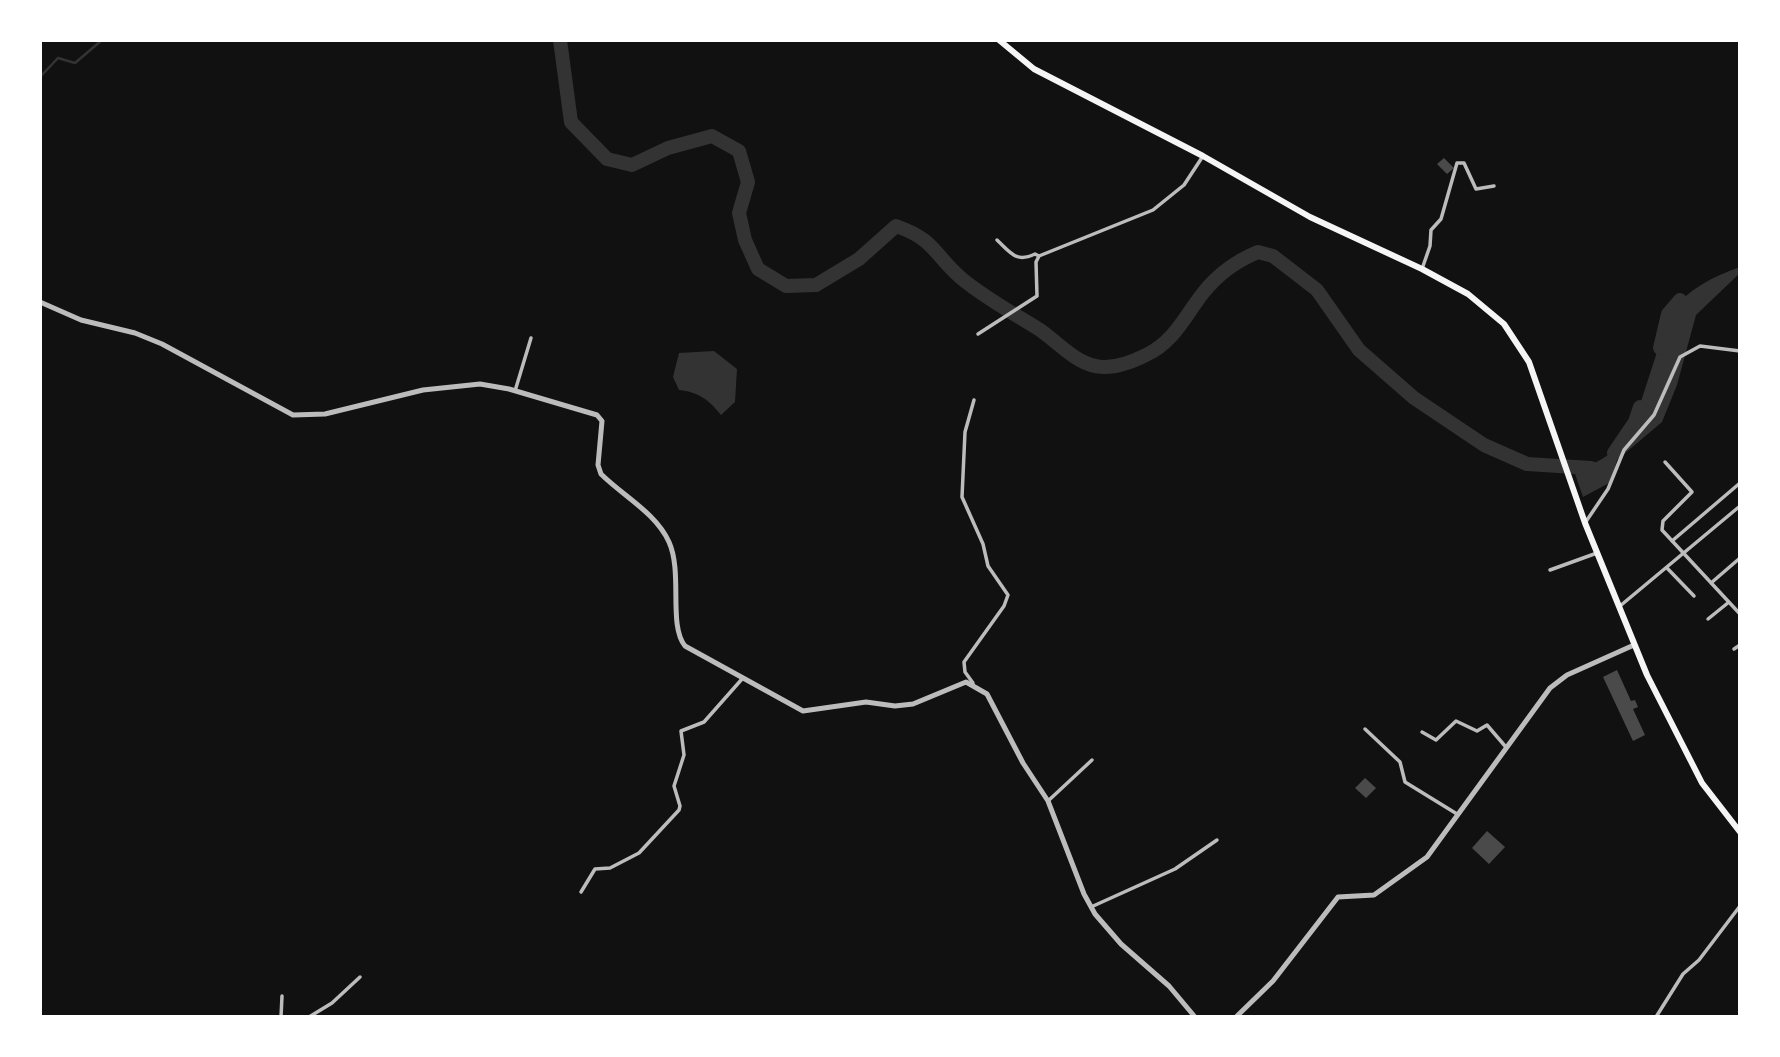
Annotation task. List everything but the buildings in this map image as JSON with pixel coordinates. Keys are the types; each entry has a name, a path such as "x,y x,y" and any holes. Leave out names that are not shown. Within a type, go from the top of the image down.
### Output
{"main road":[{"path":"999,40 1034,69 1203,156 1310,217 1422,269 1468,294 1513,335 1529,362 1560,444 1585,523 1634,645 1695,771 1720,809 1740,832"}],"street":[{"path":"997,240 1016,258 1035,254 1039,256 1153,210 1177,192 1203,156"},
{"path":"1422,269 1430,246 1431,230 1441,219 1456,164 1464,163 1477,190 1494,186"},
{"path":"978,334 1037,296 1036,262 1039,256"},
{"path":"40,302 81,320 135,333 162,344 293,415 325,414 440,387 480,384 515,391 600,417 599,469 650,516 672,549 680,640 691,651 743,677 786,703 809,712 866,702 895,706 914,704 964,683 973,683"},
{"path":"515,391 531,338"},
{"path":"1585,523 1608,489 1624,450 1654,415 1680,357 1700,346 1740,351"},
{"path":"974,400 965,432 962,497 983,544 988,566 1008,595 1004,606 964,662 965,671 973,683 987,694 1023,763 1048,801 1091,907 1121,944 1169,986 1195,1017"},
{"path":"1665,462 1692,492 1661,524 1661,530 1739,611"},
{"path":"1672,541 1740,483"},
{"path":"1619,607 1740,506"},
{"path":"1550,570 1597,553"},
{"path":"1711,583 1740,558"},
{"path":"1667,568 1694,596"},
{"path":"1708,619 1729,602"},
{"path":"1236,1017 1273,981 1334,900 1343,895 1374,895 1435,848 1505,746 1542,696 1559,679 1634,645"},
{"path":"1734,649 1740,645"},
{"path":"581,892 595,869 610,868 639,853 679,810 674,786 684,755 681,732 704,722 743,677"},
{"path":"1422,732 1436,740 1456,721 1477,732 1486,724 1505,746"},
{"path":"1365,729 1400,762 1405,782 1457,814"},
{"path":"1048,801 1091,760"},
{"path":"1091,907 1175,869 1217,840"},
{"path":"1656,1017 1683,974 1699,960 1740,906"},
{"path":"309,1017 332,1003 360,977"},
{"path":"281,1017 282,996"}],"shaded area":[{"path":"1740,267 1740,273 1696,315 1677,385 1662,422 1617,460 1611,482 1583,497 1573,468 1593,463 1609,454 1634,423 1670,312 1702,285"},
{"path":"714,351 737,369 735,402 721,415 703,398 679,390 673,377 679,353"}],"waterway":[{"path":"40,77 58,58 75,63 102,40"},
{"path":"560,40 571,122 607,159 632,165 668,148 712,136 739,151 748,182 739,213 745,240 758,269 786,286 816,285 859,259 896,226 927,242 970,285 1037,328 1077,359 1095,366 1110,367 1156,350 1178,328 1203,293 1221,274 1258,252 1273,256 1317,290 1359,350 1414,398 1484,445 1527,464 1591,468"},
{"path":"1660,348 1668,314 1680,300"},
{"path":"1614,453 1635,422 1640,407"}]}
